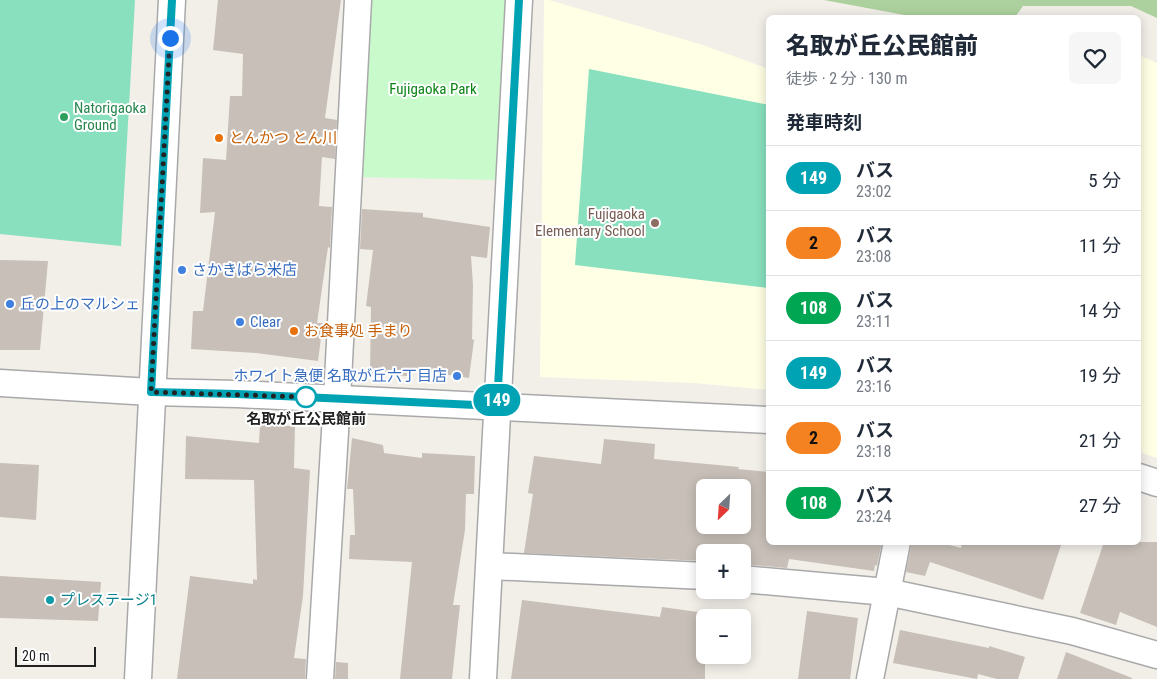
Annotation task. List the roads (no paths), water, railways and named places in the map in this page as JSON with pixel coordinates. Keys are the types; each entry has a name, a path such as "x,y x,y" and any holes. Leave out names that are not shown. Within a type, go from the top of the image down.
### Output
{"street":[{"path":"138,679 172,0"},
{"path":"320,679 358,0"},
{"path":"483,679 519,0"},
{"path":"0,383 151,392 497,406 766,420"},
{"path":"1141,478 1157,482"},
{"path":"870,679 896,545"},
{"path":"490,566 696,576"},
{"path":"751,580 887,592 1072,631 1157,655"}],"place":[{"name":"Natorigaoka Ground","path":"64,117"},
{"name":"とんかつ とん川","path":"219,138"},
{"name":"Fujigaoka Elementary School","path":"655,223"},
{"name":"さかきばら米店","path":"182,270"},
{"name":"丘の上のマルシェ","path":"10,304"},
{"name":"Clear","path":"240,322"},
{"name":"お食事処 手まり","path":"294,331"},
{"name":"ホワイト急便 名取が丘六丁目店","path":"457,376"},
{"name":"名取が丘公民館前","path":"306,397"},
{"name":"プレステージ1","path":"50,600"}],"park label":[{"name":"Fujigaoka Park","path":"433,89"}]}
